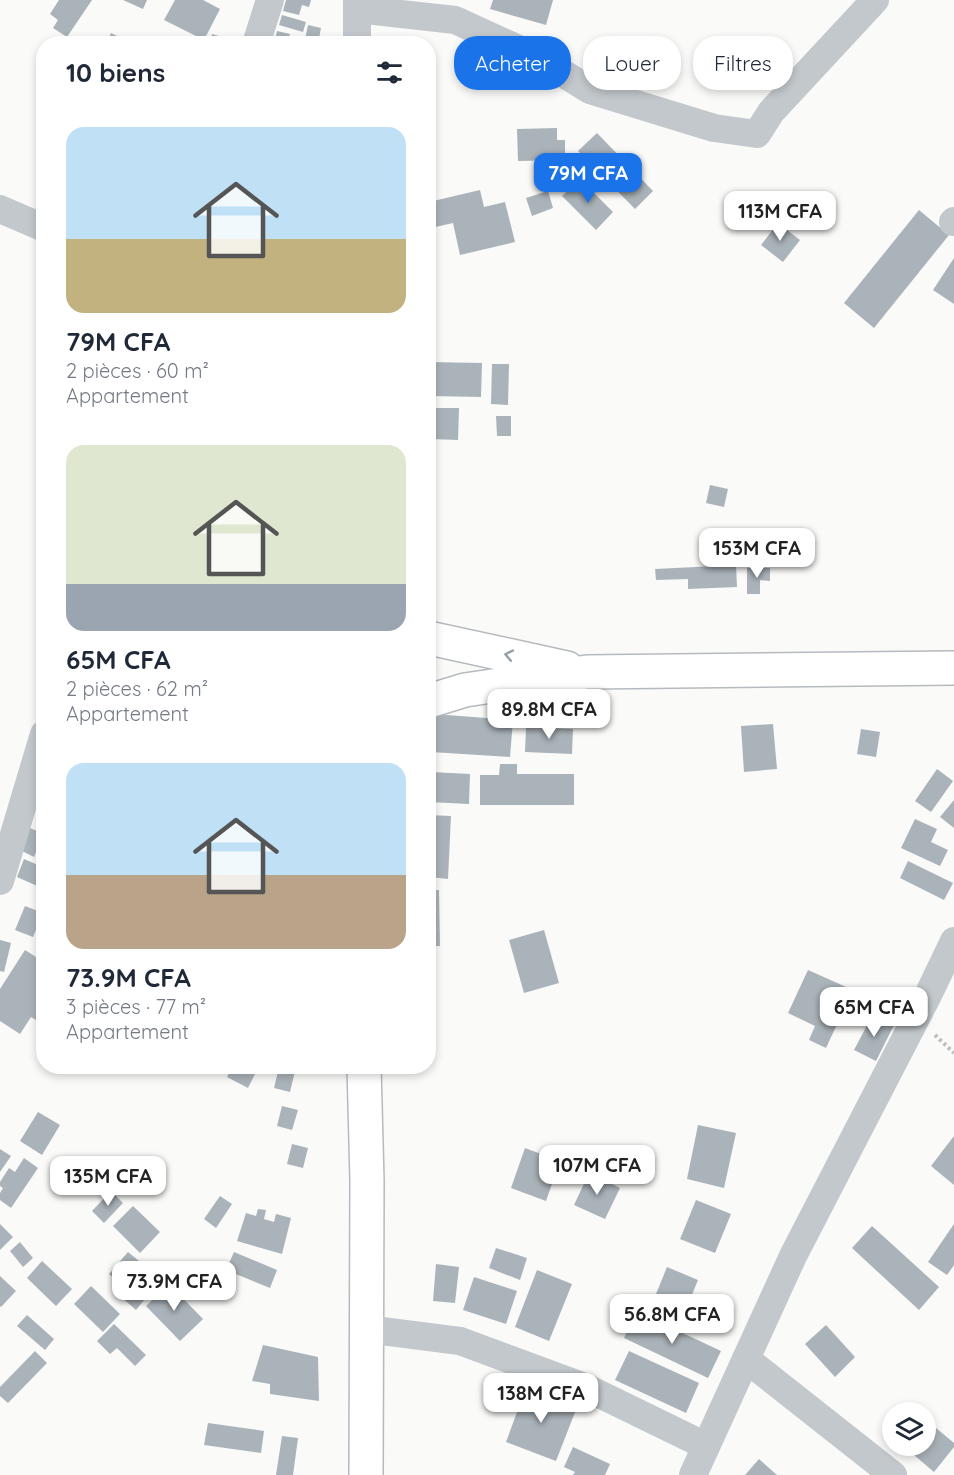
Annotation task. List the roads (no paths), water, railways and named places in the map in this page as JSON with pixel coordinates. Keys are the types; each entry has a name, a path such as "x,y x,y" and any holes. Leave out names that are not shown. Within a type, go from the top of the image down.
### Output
{"main road":[{"path":"436,640 586,672"},
{"path":"436,698 465,690 586,672 954,668"},
{"path":"364,1074 366,1475"}],"street":[{"path":"259,36 270,0"},
{"path":"357,36 357,4 455,20 538,58 590,90 714,128 757,134 771,112 875,0"},
{"path":"0,209 36,225"},
{"path":"0,881 36,761"},
{"path":"693,1475 793,1256 917,1018 954,941"},
{"path":"366,1329 460,1341 587,1388 706,1446"},
{"path":"746,1359 893,1475"}]}
